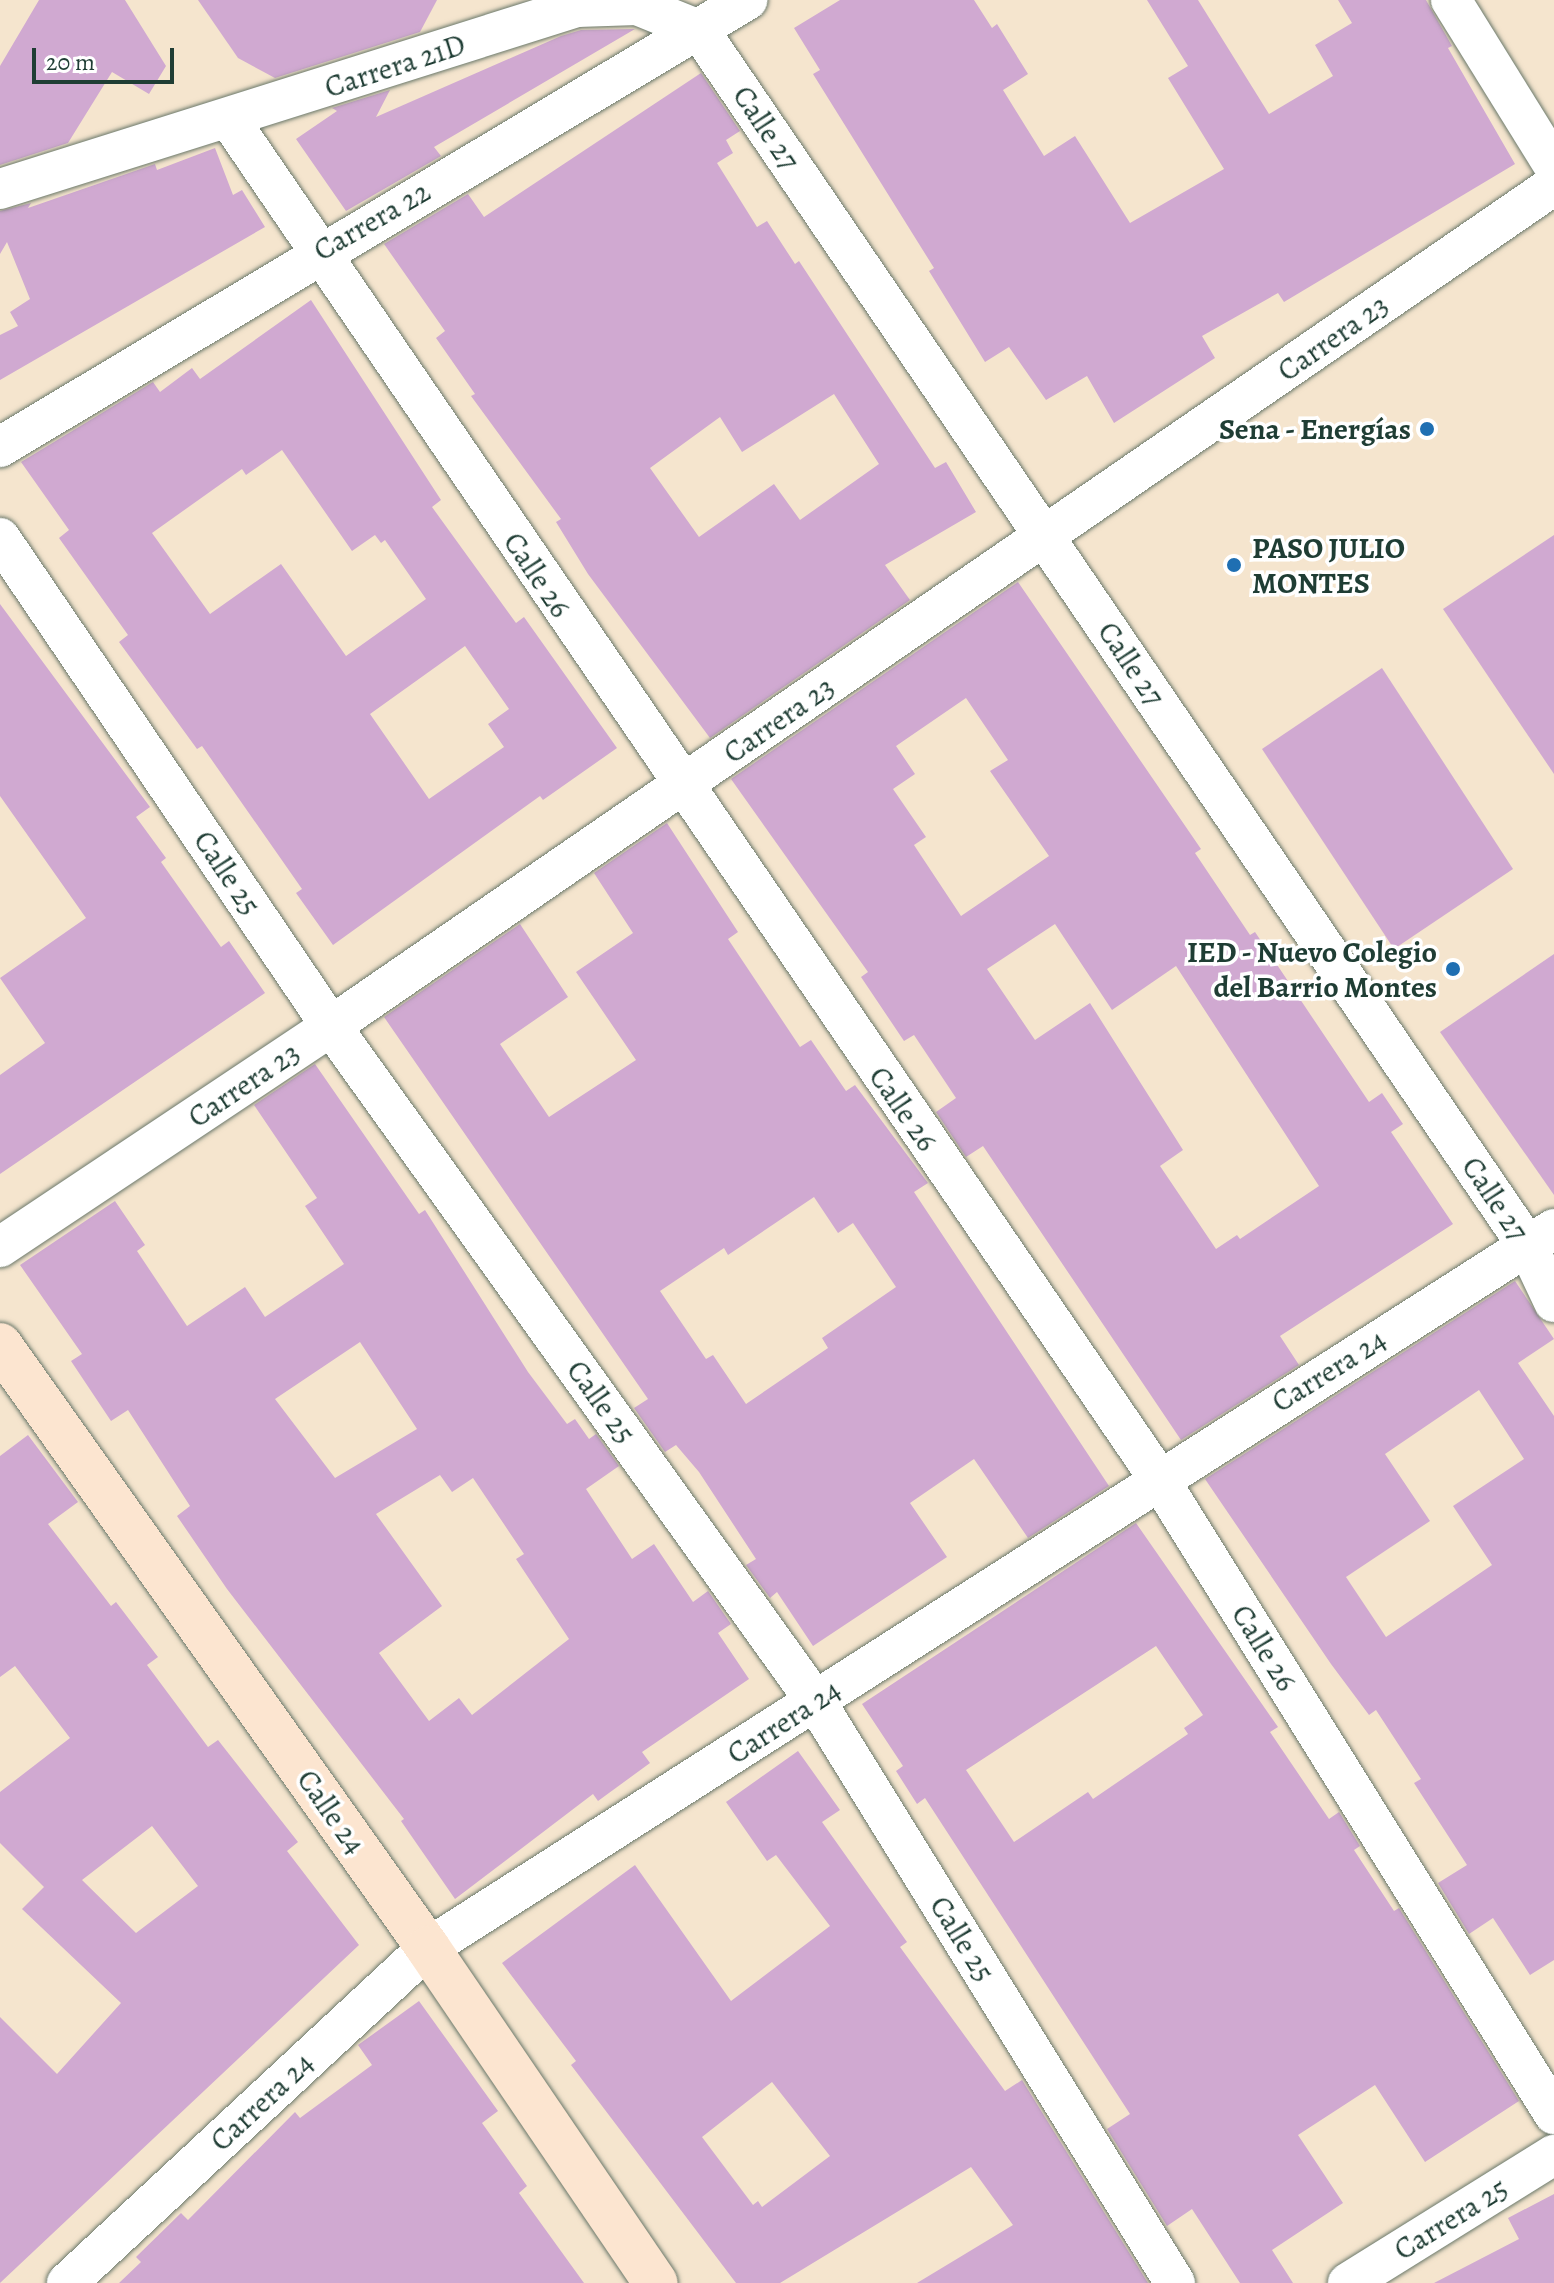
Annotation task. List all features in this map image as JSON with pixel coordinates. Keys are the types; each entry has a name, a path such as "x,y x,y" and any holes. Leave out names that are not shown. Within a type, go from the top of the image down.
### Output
{"street":[{"name":"Carrera 22","path":"0,447 318,252 747,0"},
{"path":"1451,0 1554,166"},
{"name":"Carrera 21D","path":"0,189 577,7 637,5 699,30"},
{"name":"Calle 27","path":"699,30 1045,537 1541,1237 1554,1302"},
{"name":"Calle 26","path":"229,119 681,787 1159,1479 1554,2114"},
{"name":"Carrera 23","path":"0,1247 681,787 1554,185"},
{"name":"Calle 25","path":"0,538 331,1026 816,1702 1175,2283"},
{"name":"Carrera 24","path":"67,2283 428,1948 1541,1237"},
{"name":"Calle 24","path":"0,1345 428,1948 656,2283"},
{"name":"Carrera 25","path":"1348,2283 1554,2155"}],"building":[{"path":"39,0 125,0 166,66 149,94 112,72 68,143 0,165 0,66"},
{"path":"198,0 437,0 420,32 275,78 238,58"},
{"path":"840,0 974,0 992,28 997,24 1028,74 1003,90 1044,156 1075,136 1130,223 1224,169 1168,78 1188,66 1147,0 1198,0 1269,114 1333,76 1315,45 1352,23 1338,0 1426,0 1452,46 1448,48 1515,164 1284,302 1278,293 1202,336 1215,358 1114,423 1087,376 1046,400 1009,347 985,362 929,271 934,268 813,74 820,70 794,28"},
{"path":"635,29 434,147 441,156 346,211 296,139 337,111 332,108 390,90 376,117 561,36 581,30"},
{"path":"701,73 740,131 726,140 733,153 717,163 757,227 767,221 795,264 799,261 935,468 946,462 976,512 885,565 910,600 710,738 588,574 556,522 561,519 471,396 475,394 436,338 445,331 384,244 468,194 484,217","holes":["834,394 879,464 800,520 774,484 699,537 650,468 720,417 742,452"]},
{"path":"215,148 233,195 242,190 265,227 0,380 0,335 18,326 10,312 30,299 7,242 0,254 0,211 31,203 28,208 155,164 157,170"},
{"path":"311,300 441,500 432,507 516,623 524,617 617,748 543,800 540,796 333,945 296,893 302,889 202,746 197,749 119,642 128,635 59,538 69,530 21,462 153,382 160,392 192,368 200,379","holes":["282,450 352,551 375,535 381,543 385,540 426,599 346,656 281,564 210,614 152,533 242,469 246,475","465,646 509,709 488,724 504,747 429,799 370,714"]},
{"path":"1554,535 1554,774 1443,609"},
{"path":"1018,582 1201,849 1195,853 1250,935 1255,932 1369,1102 1382,1093 1403,1124 1391,1132 1453,1224 1280,1336 1299,1365 1181,1440 983,1146 966,1157 936,1112 956,1098 914,1035 904,1041 861,977 868,972 731,779","holes":["966,698 1008,760 990,771 1049,856 961,916 914,845 926,837 893,789 915,774 896,746","1055,924 1112,1010 1176,966 1319,1186 1240,1239 1237,1235 1216,1249 1160,1166 1183,1150 1090,1003 1035,1040 987,969"]},
{"path":"0,604 150,807 136,817 166,858 161,862 221,947 229,941 265,993 0,1174 0,1075 45,1043 0,978 86,918 0,796"},
{"path":"1382,668 1513,869 1394,949 1262,749"},
{"path":"667,823 738,932 728,939 800,1047 811,1040 846,1091 855,1085 928,1183 914,1192 1109,1486 1028,1538 974,1459 910,1503 947,1557 813,1646 777,1592 770,1598 746,1565 756,1559 699,1472 676,1445 665,1452 634,1408 648,1399 384,1017 520,924 568,997 500,1044 549,1117 636,1060 576,972 633,933 594,873","holes":["814,1197 838,1233 853,1223 896,1287 822,1338 828,1348 746,1404 713,1355 706,1359 660,1291 724,1248 728,1255"]},
{"path":"1554,954 1554,1195 1440,1032"},
{"path":"315,1064 419,1214 425,1210 528,1372 567,1424 575,1419 589,1439 596,1434 619,1466 586,1489 632,1559 654,1544 693,1602 708,1591 731,1624 718,1633 749,1679 642,1752 650,1763 598,1801 593,1794 455,1899 401,1821 404,1819 227,1589 177,1516 190,1506 128,1410 111,1421 71,1361 82,1354 20,1265 115,1201 145,1245 137,1251 187,1326 245,1287 265,1317 344,1264 305,1206 317,1198 254,1105","holes":["360,1342 417,1429 335,1478 275,1399","440,1475 452,1492 473,1478 524,1554 516,1559 569,1639 472,1715 459,1698 429,1721 379,1653 442,1606 376,1514"]},
{"path":"1515,1281 1554,1339 1518,1363 1554,1416 1554,1960 1530,1975 1493,1918 1469,1934 1438,1883 1467,1865 1414,1783 1421,1779 1376,1710 1369,1715 1331,1664 1205,1479","holes":["1479,1390 1524,1459 1453,1506 1492,1565 1386,1637 1346,1577 1430,1521 1385,1454"]},
{"path":"28,1435 78,1502 48,1524 111,1606 116,1602 158,1657 147,1665 208,1747 218,1740 298,1842 287,1851 359,1945 0,2283 0,2017 57,2074 121,2003 22,1909 44,1887 0,1843 0,1792 70,1738 15,1666 0,1677 0,1456","holes":["152,1826 198,1886 136,1933 82,1880"]},
{"path":"1136,1523 1278,1727 1270,1732 1329,1819 1339,1812 1360,1846 1354,1850 1394,1911 1399,1908 1519,2101 1425,2162 1375,2085 1298,2135 1343,2203 1272,2250 1293,2283 1240,2283 1192,2209 1167,2226 1107,2129 1130,2114 925,1798 917,1804 896,1771 903,1766 862,1704","holes":["1156,1646 1203,1715 1184,1728 1188,1734 1093,1799 1088,1792 1014,1842 966,1770"]},
{"path":"798,1751 840,1810 822,1822 907,1942 900,1947 1005,2091 1022,2080 1148,2283 917,2283 1013,2225 971,2167 780,2283 736,2283 571,2065 576,2061 502,1963 635,1865 731,2001 830,1926 776,1855 767,1861 726,1802","holes":["772,2082 830,2156 762,2207 758,2201 753,2205 702,2137"]},
{"path":"419,2001 498,2111 482,2123 527,2186 519,2193 584,2283 119,2283 141,2262 136,2257 181,2213 188,2220 295,2112 300,2118 372,2065 358,2045"},
{"path":"1554,2194 1554,2283 1434,2283 1519,2239 1508,2218"}],"place":[{"name":"Sena - Energías","path":"1427,429"},
{"name":"PASO JULIO MONTES","path":"1234,565"},
{"name":"IED - Nuevo Colegio del Barrio Montes","path":"1453,969"}]}
